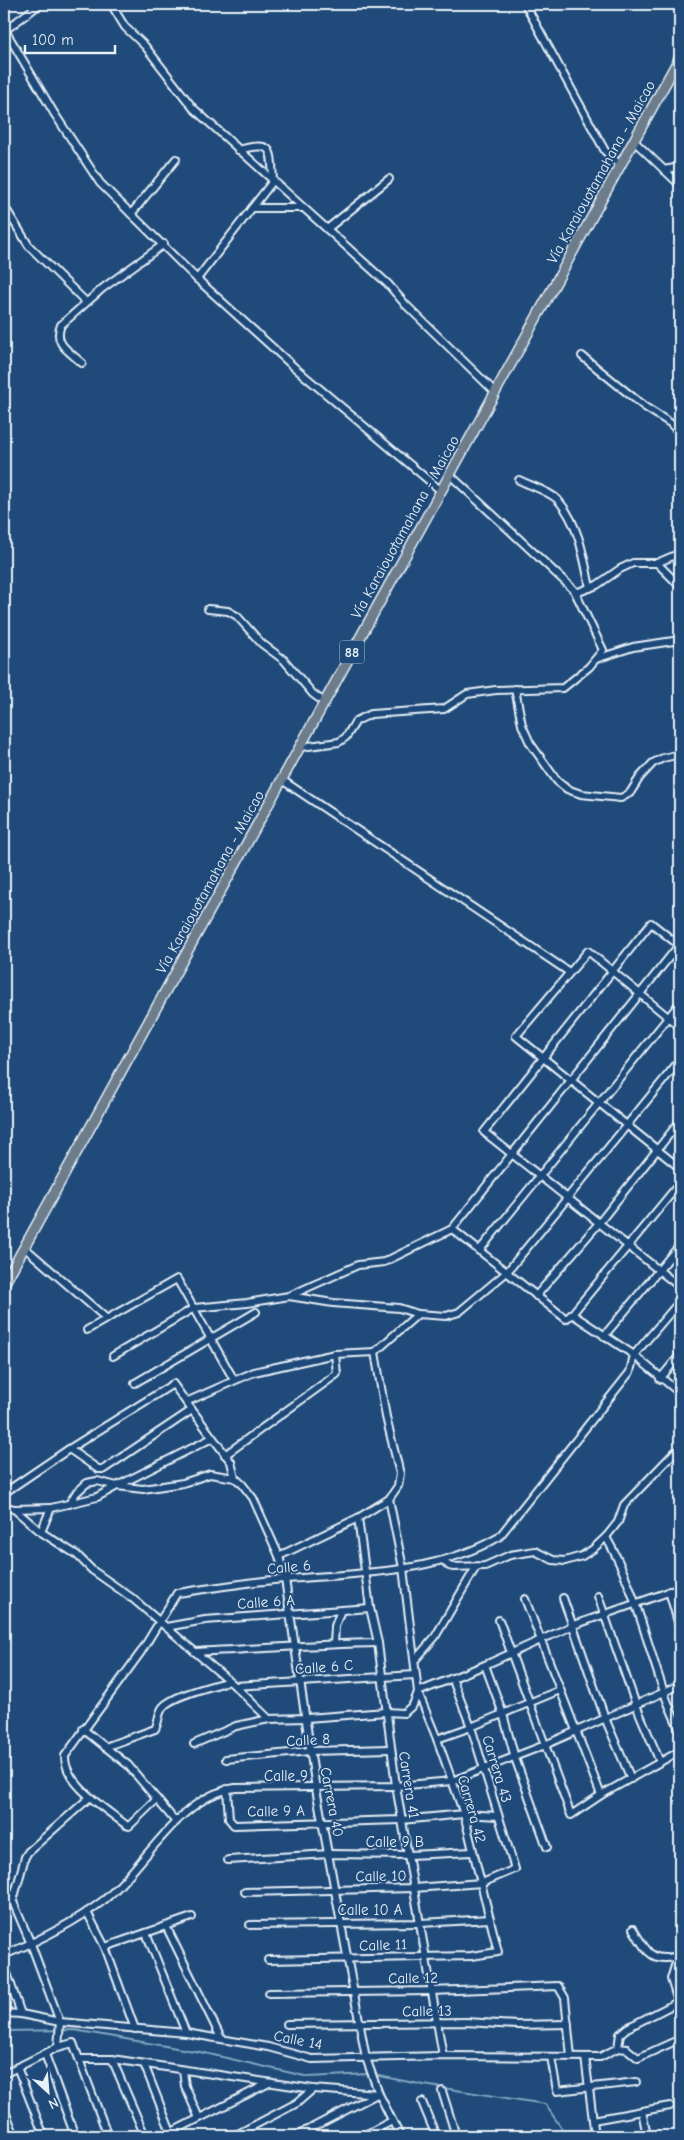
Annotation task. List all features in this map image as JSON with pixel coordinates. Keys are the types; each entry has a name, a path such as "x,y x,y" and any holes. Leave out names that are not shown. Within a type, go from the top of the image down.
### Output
{"highway":[{"name":"Vía Karaiouotamahana - Maicao","path":"24,1247 302,746 324,702 440,490 680,57"},
{"name":"88","path":"4,1284 24,1247"}],"street":[{"path":"40,4 4,31 54,113 100,183 164,244 197,279 294,367 440,490"},
{"path":"111,4 125,27 145,46 192,108 388,284 405,304 496,392"},
{"path":"525,4 605,151 621,166"},
{"path":"634,141 680,185"},
{"path":"197,279 273,181 272,154 269,149 259,145 238,150"},
{"path":"131,214 176,159"},
{"path":"664,170 680,167"},
{"path":"327,229 389,180"},
{"path":"4,206 29,246 86,302"},
{"path":"252,208 303,208"},
{"path":"82,363 59,342 58,333 61,325 86,302 164,244"},
{"path":"582,356 645,407 670,423 680,433"},
{"path":"302,746 339,742 346,738 356,721 371,714 444,709 467,694 515,689 563,688 589,667 603,650 576,593 449,474"},
{"path":"520,480 558,500 573,524 581,546 590,588"},
{"path":"576,593 590,588 633,563 657,563 680,553"},
{"path":"657,563 680,586"},
{"path":"208,609 228,610 237,616 261,643 284,660 313,694 324,702"},
{"path":"596,659 633,647 680,640"},
{"path":"515,689 522,725 530,743 556,781 567,789 581,794 621,798 630,793 640,777 653,763 663,758 680,754"},
{"path":"282,780 569,972"},
{"path":"113,1356 194,1308 247,1303 289,1296 358,1265 384,1262 452,1228 512,1154 640,994 680,946 651,923 484,1132 512,1154 540,1176 628,1246 680,1288"},
{"path":"680,1027 588,951 516,1036 680,1168"},
{"path":"479,1252 680,1003"},
{"path":"289,1296 333,1303 399,1308 418,1314 446,1316 459,1312 507,1272 680,1060"},
{"path":"536,1296 599,1223 680,1121"},
{"path":"452,1228 479,1252 566,1319 680,1183"},
{"path":"604,1336 680,1245"},
{"path":"24,1247 107,1319"},
{"path":"87,1330 177,1279 234,1380"},
{"path":"675,1452 624,1505 618,1522 606,1537 582,1556 565,1561 553,1560 536,1551 510,1555 485,1566 476,1567 453,1567 444,1561 482,1547 499,1537 630,1372 634,1355 680,1301"},
{"path":"135,1383 256,1312"},
{"path":"186,1402 254,1372 335,1354 375,1352 418,1314"},
{"path":"572,1314 634,1355 676,1390"},
{"path":"279,1556 358,1518 390,1499 398,1486 400,1474 386,1417 375,1352"},
{"path":"225,1455 337,1374 335,1354"},
{"path":"660,1378 680,1355"},
{"path":"4,1493 69,1449 173,1384 231,1462 234,1478 210,1474 183,1483 143,1488 117,1486 96,1481 88,1483 76,1493 69,1504"},
{"path":"69,1449 98,1469 104,1469 192,1410"},
{"path":"4,1506 14,1509 51,1508 97,1497 212,1438"},
{"name":"Carrera 40","path":"234,1478 242,1484 253,1498 279,1556 285,1579 316,1789 330,1854 359,2024 373,2081 400,2136"},
{"path":"390,1499 403,1568 415,1660 415,1675"},
{"path":"41,1532 51,1508"},
{"path":"14,1509 41,1532 77,1555 92,1570 132,1598 235,1686 268,1719"},
{"name":"Carrera 41","path":"358,1518 370,1608 378,1643 401,1820 409,1855 443,2056"},
{"path":"606,1537 621,1563 651,1648 664,1693 680,1731"},
{"name":"Calle 6","path":"158,1621 177,1592 285,1579 366,1574 444,1561"},
{"path":"415,1660 435,1637 476,1567"},
{"path":"194,1744 205,1737 236,1726 268,1719 407,1712 413,1705 418,1692 604,1613 680,1588"},
{"path":"669,1591 680,1629"},
{"path":"598,1596 636,1705 660,1762"},
{"path":"525,1598 601,1795"},
{"path":"563,1598 605,1718 631,1779"},
{"name":"Calle 6 A","path":"166,1627 204,1620 290,1612 370,1608"},
{"path":"334,1644 335,1626 341,1610"},
{"path":"499,1620 571,1815 601,1795 680,1750"},
{"path":"158,1621 142,1652 65,1756 65,1764 68,1771 90,1798 129,1826 158,1799"},
{"path":"194,1652 378,1643"},
{"path":"485,1665 503,1714 515,1758 547,1847"},
{"name":"Calle 6 C","path":"235,1686 415,1675"},
{"name":"Carrera 42","path":"415,1675 418,1692 464,1814 498,1952"},
{"name":"Carrera 43","path":"452,1678 471,1727 515,1868"},
{"path":"105,1747 154,1729 164,1705 189,1693 229,1681"},
{"name":"Calle 9","path":"31,1944 87,1912 105,1899 176,1822 213,1794 235,1788 316,1789 396,1786 452,1781 515,1758 680,1685"},
{"path":"437,1739 560,1690"},
{"path":"83,1730 128,1765 176,1822"},
{"name":"Calle 8","path":"226,1759 310,1751 391,1749"},
{"name":"Calle 9 A","path":"227,1789 229,1819 234,1825 401,1820 464,1814 498,1816"},
{"path":"14,1901 24,1857 90,1798"},
{"name":"Calle 9 B","path":"228,1860 330,1854 409,1855 472,1852"},
{"name":"Calle 10","path":"245,1892 335,1888 414,1888 482,1883 515,1868"},
{"path":"4,1881 31,1944 60,2024 58,2047"},
{"path":"87,1912 105,1947 135,2029"},
{"path":"105,1947 192,1917"},
{"name":"Calle 10 A","path":"250,1925 421,1923 490,1919"},
{"path":"166,1926 220,2038"},
{"path":"632,1929 650,1955 655,1957 679,1956 671,1979 679,2004 627,2028 620,2034 618,2048 627,2049 638,2058 680,2039"},
{"path":"146,1933 186,2033"},
{"path":"4,1955 31,1944"},
{"name":"Calle 11","path":"268,1960 471,1956 498,1952"},
{"path":"4,1964 21,2014"},
{"name":"Calle 12","path":"268,1993 431,1991 558,1986 564,1998 568,2024"},
{"name":"Calle 14","path":"4,2013 21,2014 60,2024 186,2033 220,2038 268,2047 312,2059 367,2061 443,2056 600,2057 618,2048"},
{"name":"Calle 13","path":"287,2024 438,2024 466,2022 517,2025 568,2024"},
{"path":"568,2024 571,2057"},
{"path":"4,2074 58,2047 73,2043 108,2136"},
{"path":"45,2054 75,2136"},
{"path":"551,2057 557,2091 636,2082"},
{"path":"584,2057 595,2136"},
{"path":"80,2059 112,2059 313,2090 379,2094"},
{"path":"112,2059 145,2136"},
{"path":"144,2064 172,2134"},
{"path":"17,2067 44,2136"},
{"path":"183,2070 184,2086 199,2118"},
{"path":"164,2136 172,2134 199,2118 269,2083"},
{"path":"234,2136 297,2103 313,2090"},
{"path":"442,2091 456,2136"},
{"path":"296,2136 379,2094"},
{"path":"422,2102 436,2136"},
{"path":"593,2120 670,2106"},
{"path":"4,2108 15,2136"},
{"path":"642,2111 647,2136"},
{"path":"363,2136 392,2121"}],"waterway":[{"path":"4,2031 74,2030 205,2053 309,2077 369,2074"},
{"path":"374,2075 545,2104 567,2136"}]}
